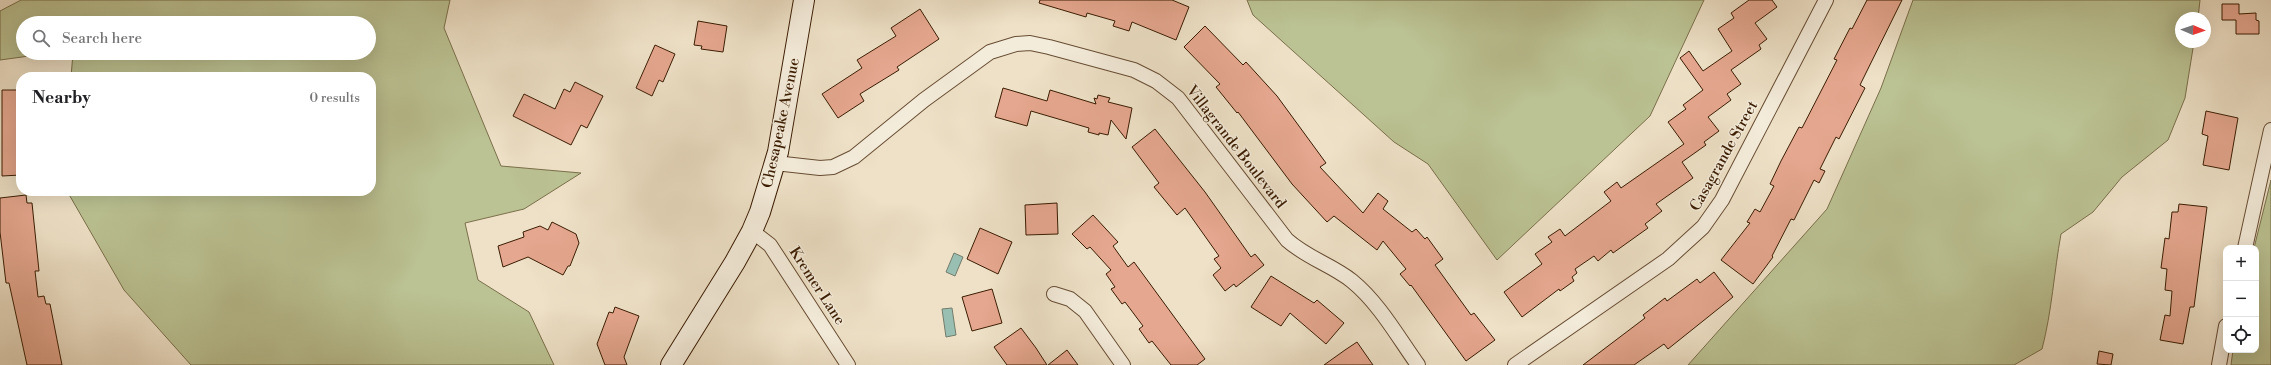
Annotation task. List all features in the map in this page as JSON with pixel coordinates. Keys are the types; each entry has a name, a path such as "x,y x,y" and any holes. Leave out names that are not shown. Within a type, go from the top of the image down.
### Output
{"street":[{"name":"Chesapeake Avenue","path":"671,365 704,314 752,231 775,163 804,0"},
{"name":"Casagrande Street","path":"1515,365 1668,259 1703,227 1722,200 1826,0"},
{"name":"Villagrande Boulevard","path":"775,163 806,168 833,167 854,157 924,100 990,52 1016,44 1030,43 1049,47 1134,70 1156,81 1178,98 1287,240 1303,254 1351,281 1364,293 1418,365"},
{"path":"2245,245 2271,130"},
{"name":"Kremer Lane","path":"752,231 770,245 848,365"},
{"path":"1054,294 1070,299 1085,311 1124,365"},
{"path":"2219,365 2223,343"}],"green space":[{"path":"21,0 450,0 444,28 501,166 581,173 524,209 465,223 478,280 529,312 554,365 191,365 124,290 70,196 376,196 376,72 71,72 72,60 376,60 376,16 16,16 16,58 0,60 0,11"},
{"path":"1247,0 1704,0 1650,116 1497,260 1428,164 1394,142 1253,15"},
{"path":"1913,0 2200,0 2199,12 2175,12 2175,48 2193,48 2185,98 2168,140 2122,177 2093,212 2061,234 2042,349 2014,365 1688,365 1827,209 1881,88"},
{"path":"2271,180 2271,365 2231,365 2233,353 2259,353 2259,245 2255,245"}],"water":[{"path":"954,253 963,257 955,276 946,272"},
{"path":"952,308 956,335 946,337 942,309"}],"building":[{"path":"1040,0 1172,0 1189,7 1176,40 1132,22 1129,31 1113,26 1115,21 1087,13 1086,17 1039,3"},
{"path":"1749,0 1772,0 1777,7 1755,23 1767,39 1759,45 1761,49 1731,70 1741,84 1727,94 1731,100 1708,117 1719,131 1704,142 1706,145 1682,162 1693,178 1656,204 1662,211 1645,224 1648,228 1613,253 1611,250 1598,261 1594,256 1575,269 1577,273 1572,277 1574,281 1560,291 1559,289 1522,317 1504,292 1542,264 1535,254 1552,242 1548,237 1560,229 1565,236 1611,201 1604,192 1617,182 1621,188 1684,144 1668,122 1686,109 1683,105 1703,90 1680,58 1689,51 1703,71 1732,51 1718,29 1734,18 1731,13"},
{"path":"1867,0 1902,0 1860,85 1865,88 1839,139 1836,137 1820,169 1825,171 1819,183 1814,180 1794,220 1791,219 1772,256 1773,257 1753,284 1721,260 1750,223 1747,222 1755,209 1760,212 1774,186 1770,184 1781,161 1799,127 1802,128 1837,60 1834,59"},
{"path":"2222,4 2239,4 2239,14 2256,13 2256,20 2259,21 2259,34 2236,34 2236,20 2222,20"},
{"path":"920,9 939,39 897,67 899,70 860,94 864,101 838,118 822,94 862,68 857,60 896,36 891,28"},
{"path":"698,21 727,26 723,52 701,49 702,46 694,45"},
{"path":"1205,26 1243,65 1246,62 1277,96 1326,163 1320,167 1363,213 1378,193 1388,201 1383,209 1412,232 1416,229 1425,239 1427,237 1443,259 1435,265 1471,315 1474,313 1495,340 1466,361 1411,285 1410,286 1400,274 1406,269 1383,241 1377,250 1334,216 1327,222 1292,184 1238,112 1237,113 1216,87 1220,84 1184,47"},
{"path":"655,45 675,54 663,82 659,80 652,96 636,88"},
{"path":"575,82 603,96 587,128 581,125 571,145 513,116 524,94 555,109 564,89 570,92"},
{"path":"1003,88 1047,101 1050,90 1096,104 1094,98 1097,99 1098,95 1110,98 1108,102 1132,108 1126,139 1111,120 1108,135 1099,133 1099,135 1088,132 1089,128 1031,111 1027,126 995,117"},
{"path":"2,90 16,90 16,175 2,176"},
{"path":"2206,111 2238,118 2229,170 2203,165 2208,136 2202,134"},
{"path":"1155,129 1205,192 1251,257 1255,254 1264,265 1236,287 1234,284 1225,291 1213,275 1221,268 1214,259 1219,256 1185,208 1177,215 1154,187 1159,183 1132,147"},
{"path":"26,196 27,203 32,203 39,271 35,271 38,297 44,296 46,304 50,304 62,365 27,365 9,283 6,283 0,232 0,198"},
{"path":"1057,203 1058,234 1026,235 1025,205"},
{"path":"2179,204 2207,207 2194,307 2190,307 2183,344 2160,340 2165,315 2170,316 2172,291 2165,290 2167,269 2161,268 2165,238 2169,239 2172,212 2178,212"},
{"path":"1093,215 1118,242 1113,246 1128,267 1134,262 1205,359 1197,365 1171,365 1152,341 1149,343 1139,329 1143,326 1125,302 1122,304 1111,289 1115,287 1106,274 1111,270 1090,247 1087,249 1072,234"},
{"path":"552,222 576,234 579,243 570,266 568,266 563,275 528,257 503,267 498,246 524,237 523,232 540,226 548,230"},
{"path":"980,228 1012,242 998,274 967,259"},
{"path":"1714,272 1733,297 1668,349 1664,344 1634,365 1583,365 1645,318 1643,315 1665,298 1667,301 1697,279 1700,283"},
{"path":"1271,276 1314,303 1317,300 1344,323 1326,344 1290,313 1281,326 1251,307"},
{"path":"992,289 1002,323 972,331 962,297"},
{"path":"615,307 639,316 624,357 627,365 605,365 597,344 609,312 613,313"},
{"path":"1021,328 1047,365 1007,365 994,347"},
{"path":"1357,342 1373,365 1324,365 1345,350"},
{"path":"1067,350 1078,365 1048,365"},
{"path":"2099,351 2113,354 2111,365 2097,364"}]}
